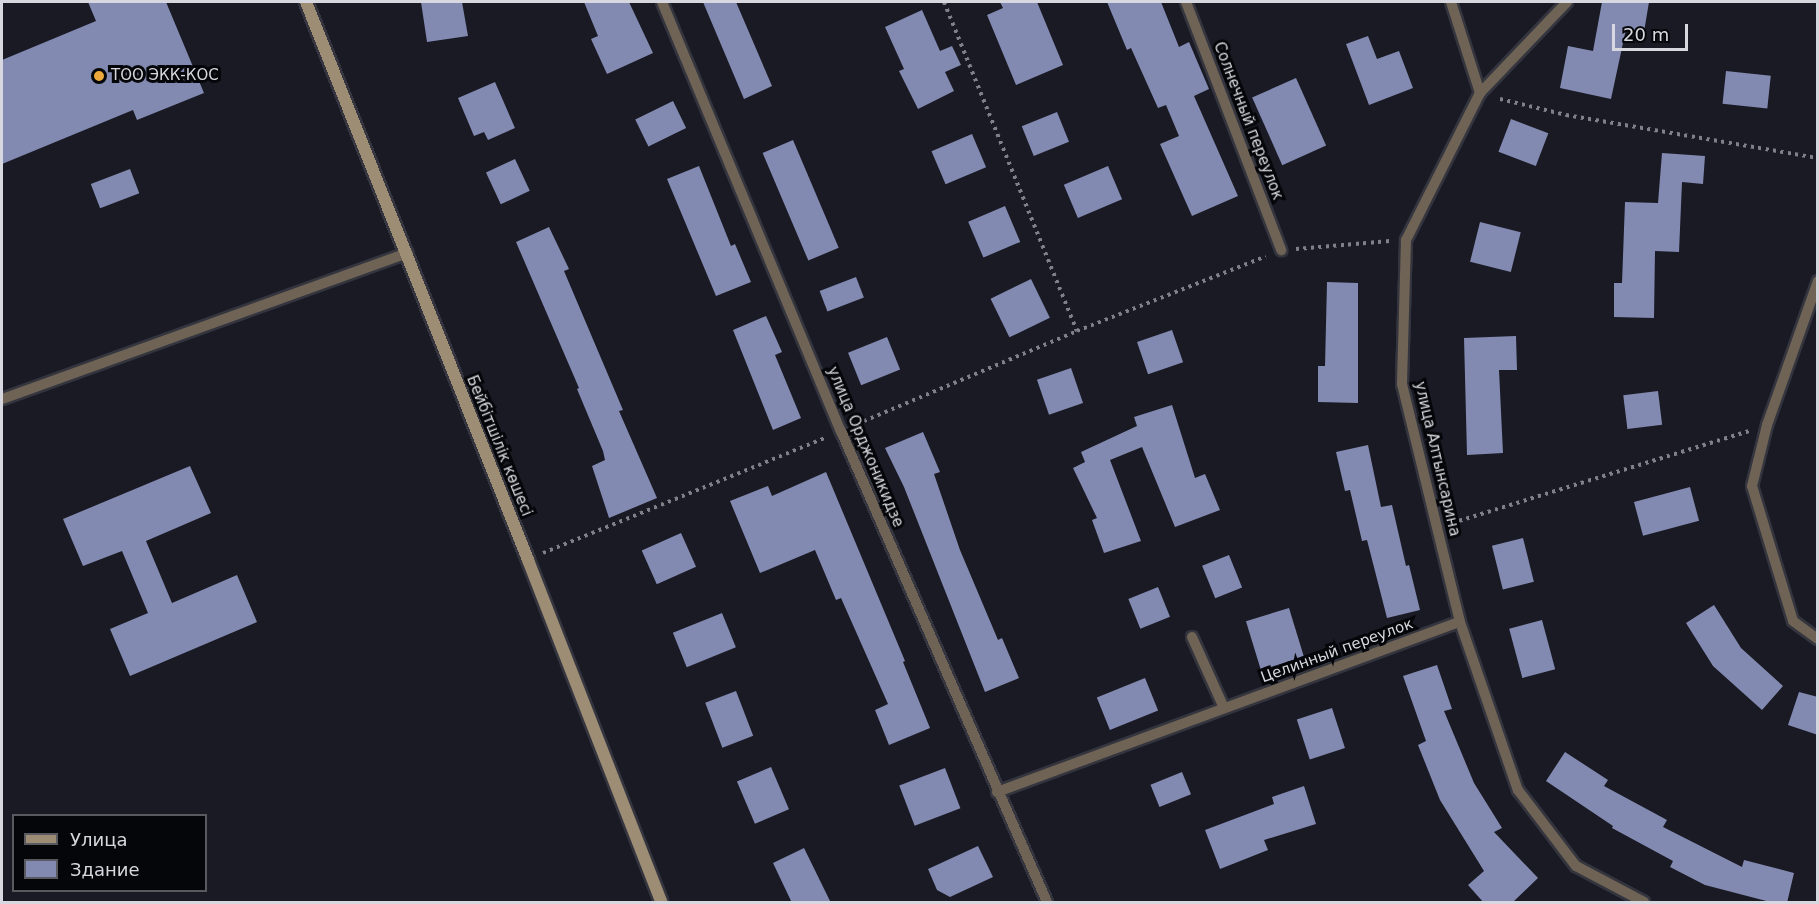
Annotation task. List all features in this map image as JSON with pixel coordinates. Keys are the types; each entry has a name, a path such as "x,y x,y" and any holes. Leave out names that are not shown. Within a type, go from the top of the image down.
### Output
{"street":[{"name":"Бейбітшілік көшесі","path":"306,2 528,560 661,903"}],"lane":[{"name":"улица Орджоникидзе","path":"662,2 841,431 1047,903"},
{"name":"Солнечный переулок","path":"1186,2 1281,250"},
{"path":"1451,2 1480,93"},
{"name":"улица Алтынсарина","path":"1567,2 1480,93 1406,240 1402,384 1460,622 1518,790 1576,866 1644,903"},
{"path":"2,399 407,253"},
{"path":"1818,281 1767,425 1752,486 1793,621 1818,639"},
{"name":"Целинный переулок","path":"997,792 1460,622"},
{"path":"1192,637 1224,708"}],"path":[{"path":"944,2 1077,331"},
{"path":"1480,93 1566,114 1818,158"},
{"path":"528,560 1077,331 1281,250 1406,240"},
{"path":"1437,527 1605,473 1767,425"}],"building":[{"name":"ТОО ЭКК-КОС","path":"88,2 166,2 204,93 137,120 133,110 2,164 2,60 96,21"},
{"path":"421,2 462,2 468,36 427,42"},
{"path":"584,2 629,2 653,53 607,74 591,39 598,36"},
{"path":"703,2 736,2 772,86 744,99"},
{"path":"1000,2 1037,2 1063,65 1016,85 987,15 1003,8"},
{"path":"1107,2 1161,2 1179,47 1189,42 1209,89 1194,96 1238,196 1192,216 1160,144 1179,136 1166,105 1158,108 1131,48 1127,50"},
{"path":"1602,2 1649,2 1644,32 1626,29 1611,99 1560,88 1568,46 1593,51"},
{"path":"922,10 940,51 952,46 961,65 945,72 954,91 918,109 899,71 904,69 885,27"},
{"path":"1368,36 1377,59 1399,51 1413,88 1369,105 1346,44"},
{"path":"1726,71 1771,76 1767,109 1723,104"},
{"path":"1296,78 1326,146 1282,165 1252,98"},
{"path":"495,82 515,128 488,140 484,132 474,136 458,98"},
{"path":"673,101 686,128 648,146 635,119"},
{"path":"1057,112 1069,142 1034,156 1022,126"},
{"path":"1511,119 1548,133 1536,166 1498,152"},
{"path":"972,134 986,167 946,184 931,151"},
{"path":"793,140 839,248 808,261 763,153"},
{"path":"1662,153 1705,156 1703,184 1682,182 1679,252 1655,251 1654,318 1614,317 1614,283 1622,283 1625,202 1658,203"},
{"path":"515,159 530,191 501,204 486,173"},
{"path":"699,166 731,246 735,244 751,282 716,296 667,179"},
{"path":"1108,166 1122,199 1078,218 1064,185"},
{"path":"130,169 139,193 100,208 91,184"},
{"path":"1005,206 1020,242 983,258 968,222"},
{"path":"1480,222 1521,232 1511,272 1470,262"},
{"path":"549,227 569,269 564,271 623,410 619,411 657,498 609,518 592,466 605,460 603,451 577,389 579,388 516,242"},
{"path":"856,277 864,298 827,312 820,291"},
{"path":"1031,279 1050,318 1009,337 991,299"},
{"path":"1327,282 1358,283 1358,403 1318,402 1318,366 1325,366"},
{"path":"766,316 782,352 775,355 801,418 773,430 733,330"},
{"path":"1172,330 1183,362 1148,374 1137,342"},
{"path":"1516,336 1517,370 1499,370 1503,453 1467,455 1464,338"},
{"path":"887,337 900,369 861,385 848,353"},
{"path":"1071,368 1083,403 1049,415 1037,380"},
{"path":"1658,391 1662,425 1627,429 1623,395"},
{"path":"1172,405 1195,478 1205,474 1220,510 1175,527 1142,447 1110,460 1141,541 1104,553 1092,520 1097,518 1073,468 1085,462 1081,452 1137,426 1134,417"},
{"path":"923,432 940,472 934,474 960,550 998,640 1002,638 1019,678 985,692 904,487 885,448"},
{"path":"1368,445 1381,507 1392,505 1406,566 1409,565 1420,610 1387,618 1367,540 1362,541 1350,490 1345,491 1336,452"},
{"path":"190,466 211,513 146,541 172,603 237,575 257,622 130,676 110,629 148,613 122,551 83,566 63,519"},
{"path":"826,472 905,661 903,662 930,728 889,745 875,710 888,704 841,598 836,600 815,550 760,573 730,501 768,486 772,496"},
{"path":"1690,487 1699,521 1643,536 1634,502"},
{"path":"681,533 696,567 657,584 642,550"},
{"path":"1523,538 1534,582 1503,589 1492,546"},
{"path":"1229,555 1242,587 1215,598 1202,566"},
{"path":"1158,587 1170,617 1140,629 1128,599"},
{"path":"1714,605 1741,648 1783,686 1762,710 1713,666 1686,623"},
{"path":"1289,608 1304,657 1261,670 1246,621"},
{"path":"722,613 736,647 687,667 673,633"},
{"path":"1542,620 1555,669 1522,678 1509,629"},
{"path":"1437,665 1452,709 1444,711 1474,783 1502,828 1494,832 1538,878 1512,903 1484,903 1468,885 1484,871 1440,800 1418,745 1426,741 1403,676"},
{"path":"1145,678 1158,710 1110,730 1097,697"},
{"path":"736,691 753,736 722,748 705,703"},
{"path":"1799,692 1818,697 1818,735 1788,725"},
{"path":"1332,708 1345,748 1310,759 1297,719"},
{"path":"1565,752 1608,780 1604,786 1667,820 1663,827 1742,867 1744,860 1794,873 1787,903 1774,903 1705,885 1670,867 1673,861 1612,828 1613,826 1546,781"},
{"path":"771,767 789,809 755,824 737,781"},
{"path":"945,768 960,808 915,826 899,786"},
{"path":"1182,772 1191,794 1159,807 1150,785"},
{"path":"1304,786 1316,824 1264,840 1268,850 1220,869 1205,830 1274,804 1272,797"},
{"path":"978,846 993,877 950,897 937,890 928,869"},
{"path":"804,848 831,903 792,903 773,863"}],"place":[{"name":"ТОО ЭКК-КОС","path":"99,76"}]}
